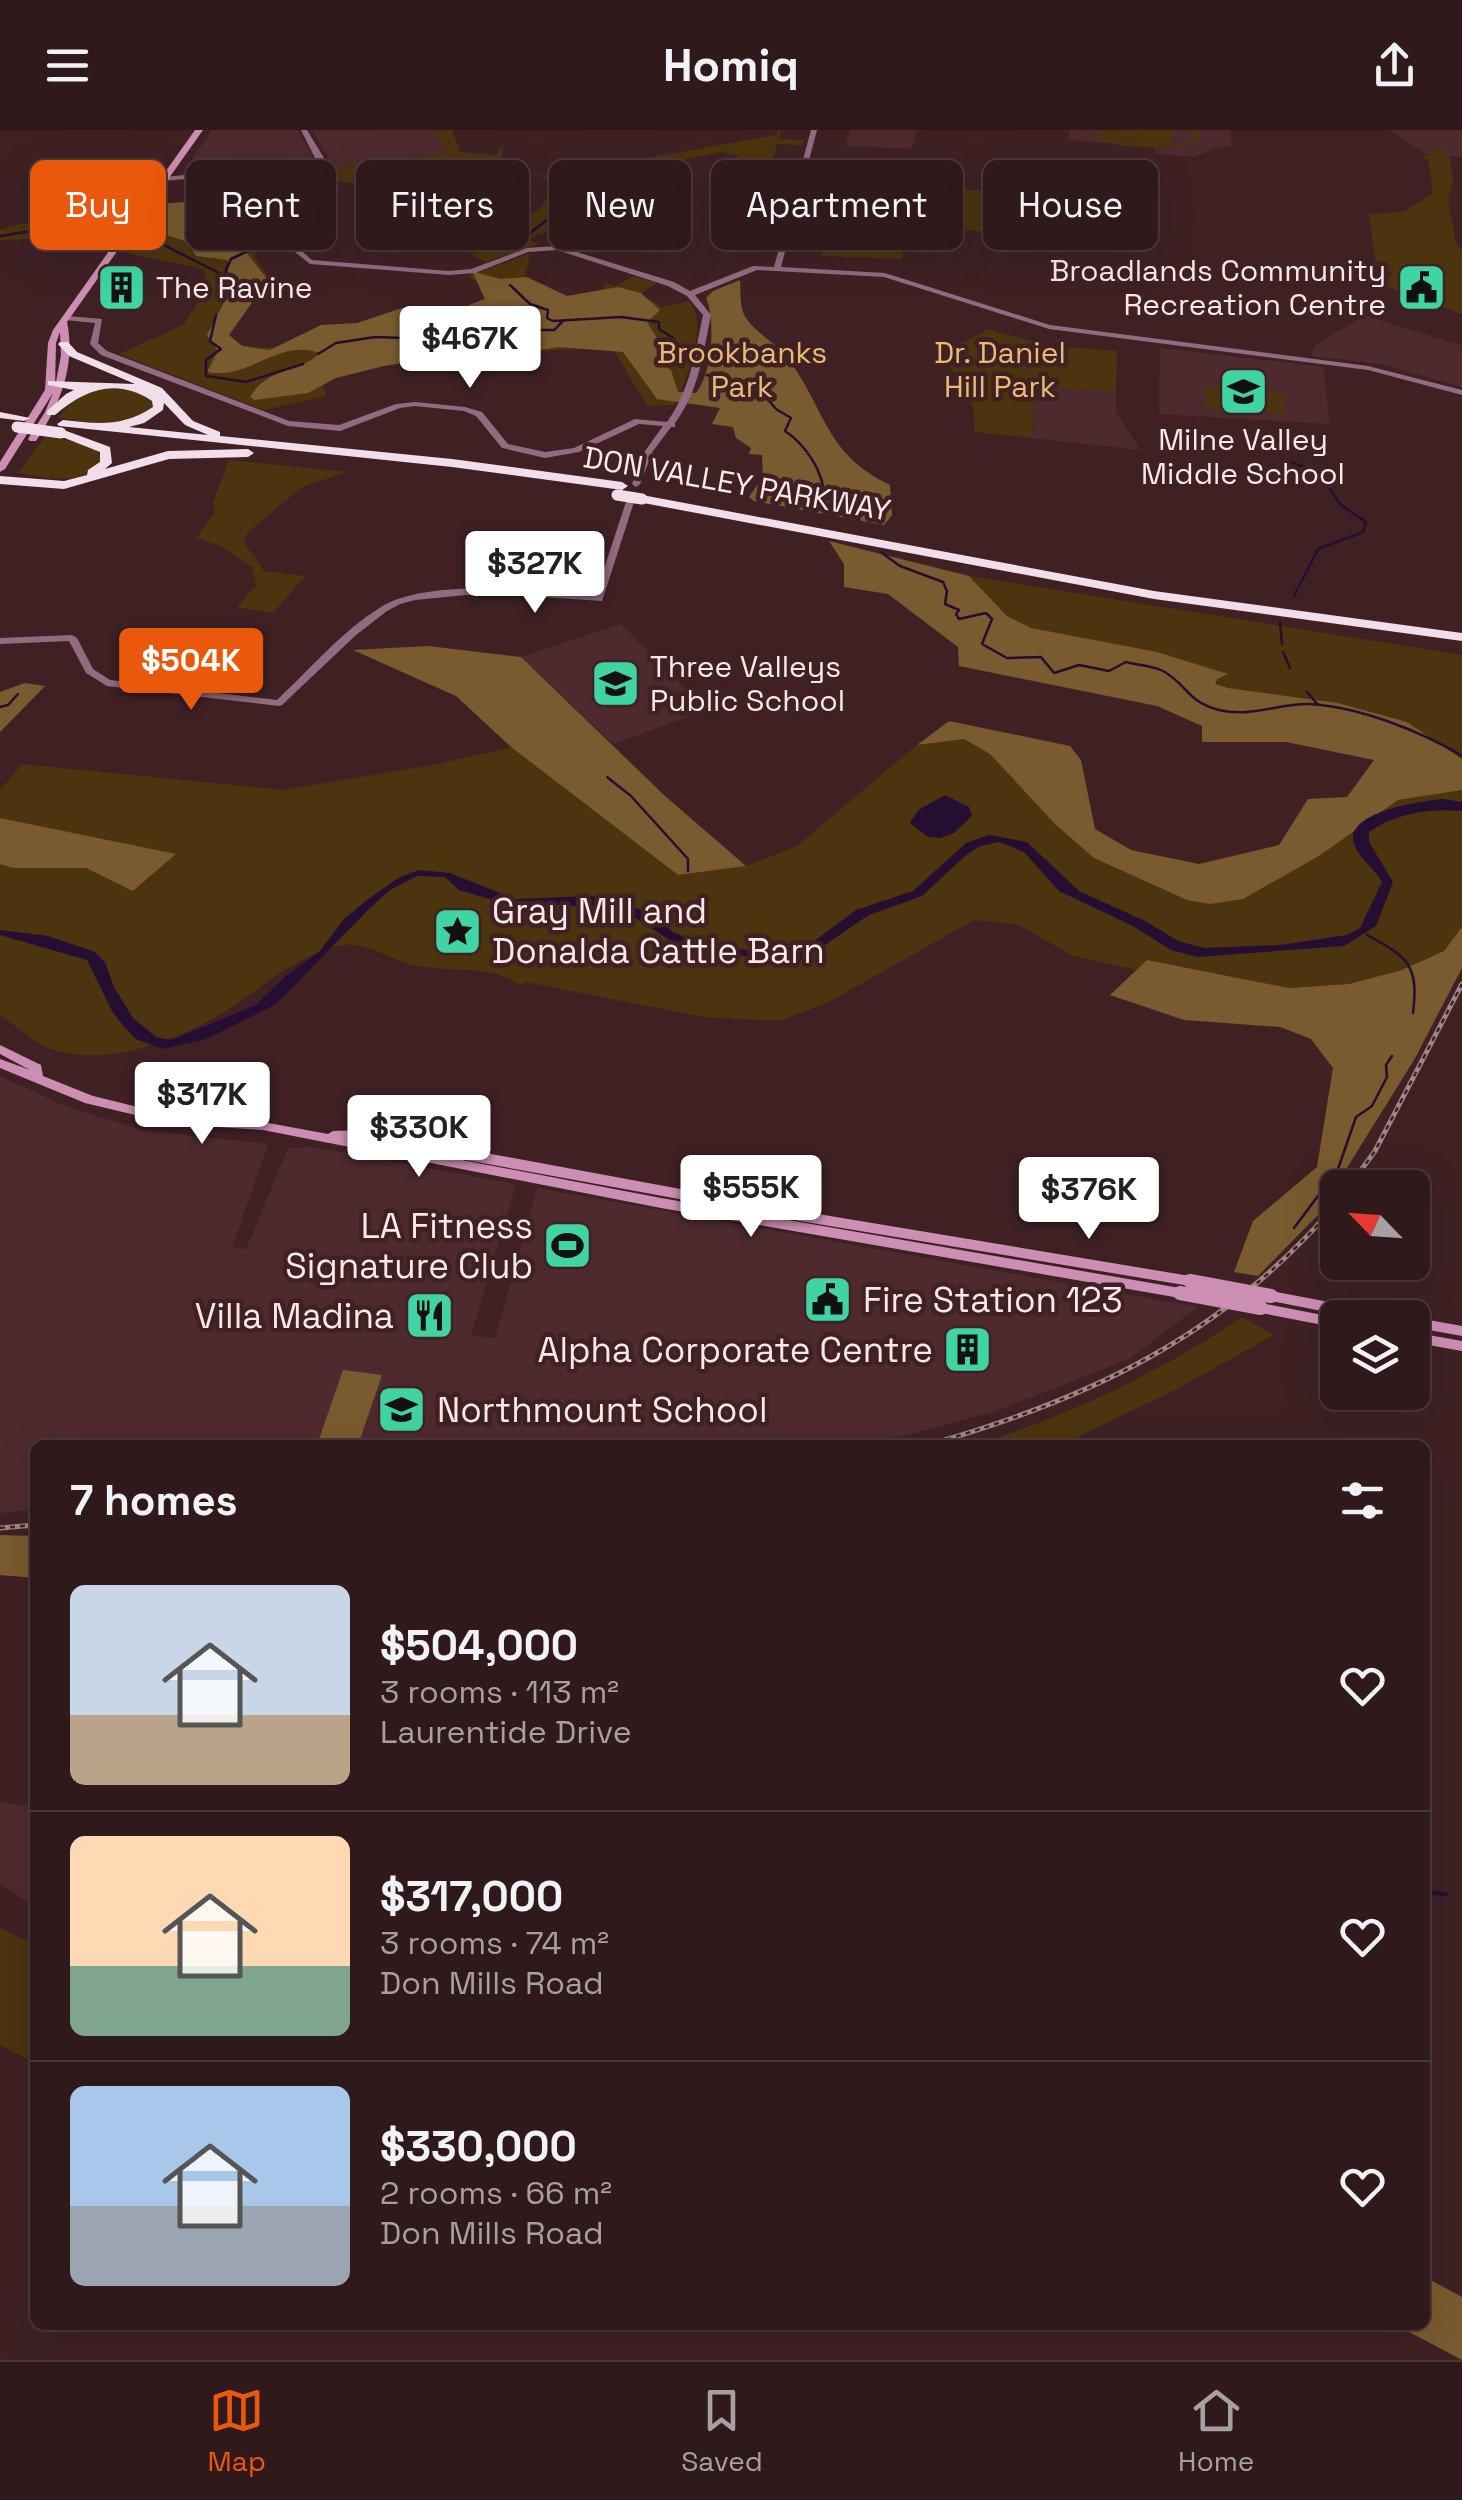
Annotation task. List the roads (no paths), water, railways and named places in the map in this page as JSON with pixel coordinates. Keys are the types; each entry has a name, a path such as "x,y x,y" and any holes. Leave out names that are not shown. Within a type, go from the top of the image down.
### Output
{"highway":[{"path":"64,344 73,354 158,390 195,427 301,448"},
{"path":"58,365 101,366"},
{"path":"57,385 142,389 157,399 159,408 140,422 122,426 62,428"},
{"path":"51,413 76,393 106,386"},
{"name":"DON VALLEY PARKWAY","path":"0,415 20,422 253,453 632,493 1088,584 1462,637"},
{"name":"DON VALLEY PARKWAY","path":"0,424 20,422"},
{"path":"1,478 64,482 96,472 106,463 108,456 100,446 62,428"},
{"name":"DON VALLEY PARKWAY","path":"62,428 452,463 1088,575 1462,629"},
{"path":"1,478 64,485 168,454 253,453"}],"main road":[{"path":"166,177 199,130"},
{"path":"58,365 52,343 57,330 115,250"},
{"path":"1,478 51,413 66,320"},
{"path":"1,478 57,385"},
{"path":"0,1049 36,1068 38,1076"},
{"path":"0,1063 90,1100 182,1124 318,1136 356,1147 1320,1309"},
{"path":"1266,1302 1320,1318"},
{"path":"1430,1326 1462,1332"},
{"path":"1430,1340 1462,1346"}],"street":[{"path":"304,130 321,160"},
{"path":"777,268 814,130"},
{"path":"0,644 74,642 89,671 108,683 279,702 373,618 398,602 432,594 599,600 632,493 650,452 684,405 706,328 706,315 694,297 671,284 557,248 527,250 472,271 449,274 310,262 296,250"},
{"path":"694,297 706,288 756,268 894,276 1049,327 1368,368 1462,393"},
{"path":"66,320 99,321 94,344 104,353 288,424 340,428 399,406 457,408 479,414 505,446 545,455 576,450 638,422 672,424"}],"waterway":[{"path":"529,234 549,218"},
{"path":"0,236 30,231"},
{"path":"166,246 221,274"},
{"path":"224,275 231,259 250,250"},
{"path":"510,285 530,304 548,310 547,318 553,321 621,317 659,322 659,329 673,338 674,362 683,367"},
{"path":"216,315 210,341 221,349 206,360 206,376 246,382 303,364"},
{"path":"318,354 336,343 375,337 464,340 483,330 554,330 562,322"},
{"path":"707,375 761,391 776,409 791,418 785,431 812,459 824,496 859,520"},
{"path":"1292,463 1316,470 1341,505 1366,522 1363,532 1318,549 1294,596"},
{"path":"882,553 900,566 943,582 947,591 945,604 959,610 959,619 986,613 992,619 982,644 1007,658 1041,657 1054,673 1079,665 1109,671 1126,662 1159,669 1200,702 1231,712 1318,705"},
{"path":"1280,622 1282,644"},
{"path":"1283,652 1290,668"},
{"path":"1307,692 1318,705"},
{"path":"0,707 8,705 18,694"},
{"path":"1318,705 1389,722 1462,756"},
{"path":"607,777 631,796 688,859 688,871"},
{"path":"1367,935 1408,964 1414,984 1413,1013"},
{"path":"1294,1228 1338,1169 1356,1117 1372,1106 1387,1077 1386,1065 1392,1056"},
{"path":"1430,1892 1446,1894"}],"railway":[{"path":"1361,1170 1375,1151 1462,984"},
{"path":"944,1440 1045,1406 1152,1356 1250,1289 1320,1221"},
{"path":"0,1528 30,1525"}],"place":[{"name":"The Ravine","path":"121,288"},
{"name":"Broadlands Community Recreation Centre","path":"1421,288"},
{"name":"Milne Valley Middle School","path":"1243,391"},
{"name":"Three Valleys Public School","path":"615,684"},
{"name":"Gray Mill and Donalda Cattle Barn","path":"457,931"},
{"name":"LA Fitness Signature Club","path":"568,1246"},
{"name":"Fire Station 123","path":"828,1300"},
{"name":"Villa Madina","path":"429,1316"},
{"name":"Alpha Corporate Centre","path":"968,1350"},
{"name":"Northmount School","path":"402,1410"}],"park label":[{"name":"Brookbanks Park","path":"742,370"},
{"name":"Dr. Daniel Hill Park","path":"1000,370"}]}
